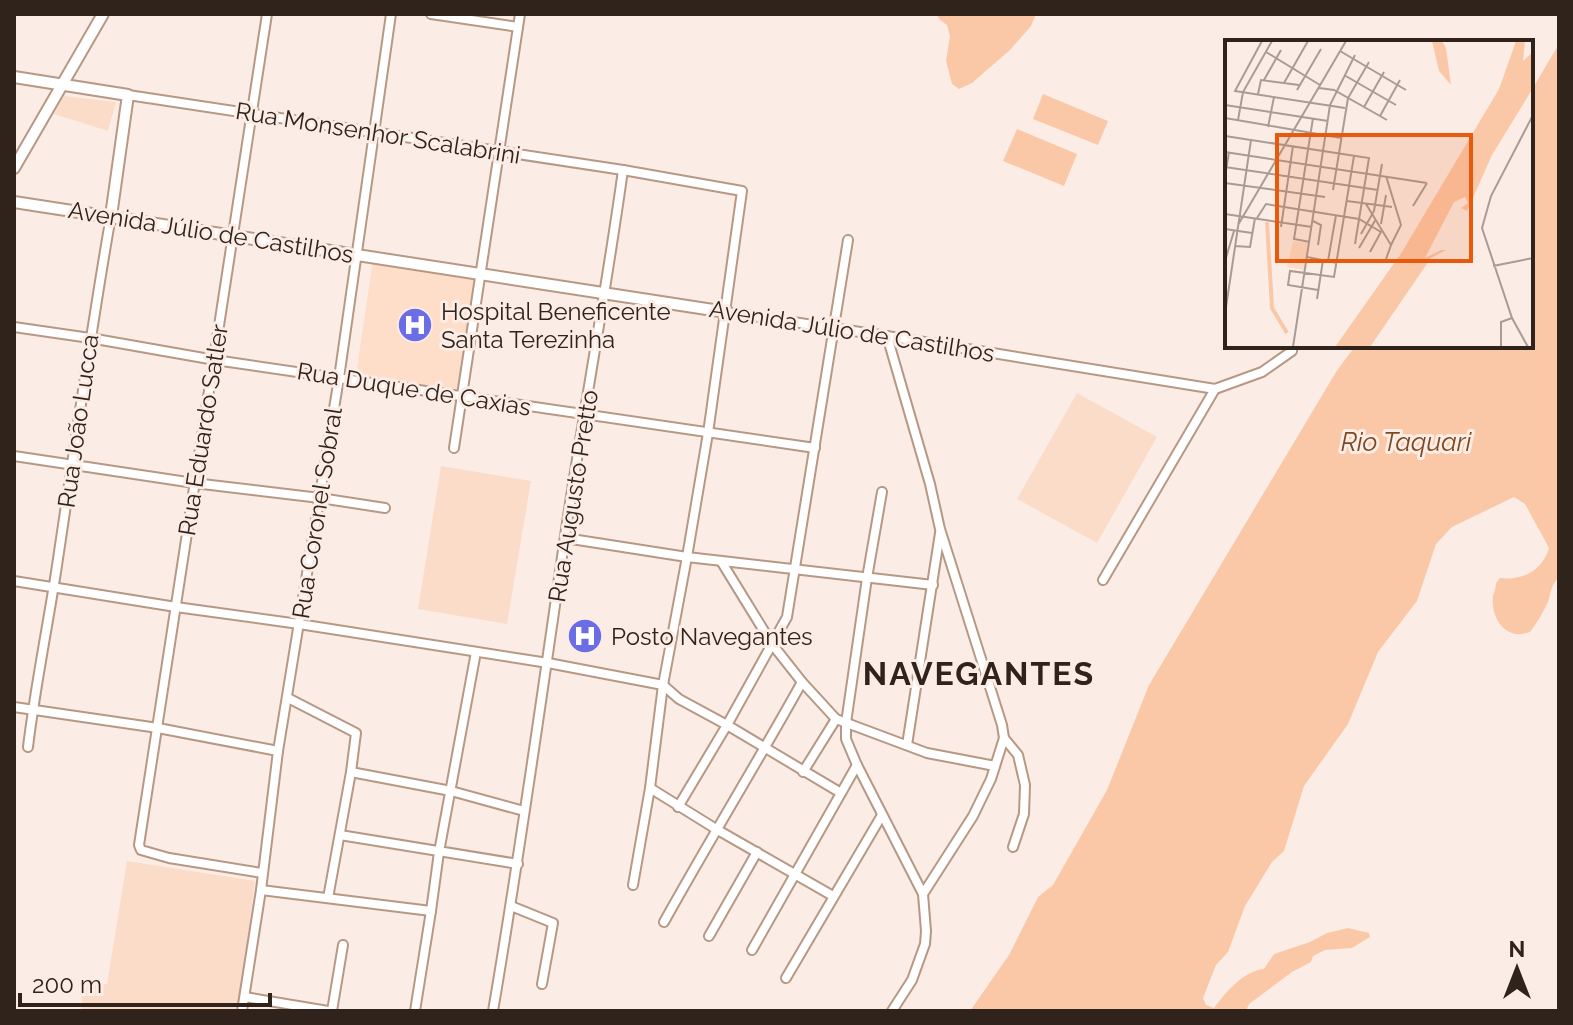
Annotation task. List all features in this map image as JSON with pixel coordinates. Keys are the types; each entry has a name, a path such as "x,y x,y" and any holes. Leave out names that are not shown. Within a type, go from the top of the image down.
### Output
{"street":[{"path":"14,168 103,14"},
{"name":"Rua Eduardo Satler","path":"262,873 169,858 141,850 139,845 267,14"},
{"name":"Rua Coronel Sobral","path":"242,1011 278,751 358,255 391,14"},
{"path":"431,14 518,27"},
{"path":"454,448 520,14"},
{"name":"Rua Monsenhor Scalabrini","path":"14,77 742,191 726,312"},
{"name":"Rua João Lucca","path":"28,747 128,95"},
{"name":"Rua Augusto Pretto","path":"493,1011 623,170"},
{"name":"Avenida Júlio de Castilhos","path":"14,202 1215,389"},
{"path":"678,807 787,617 848,240"},
{"path":"633,885 650,788 663,685 708,433 726,312"},
{"name":"Rua Duque de Caxias","path":"14,327 215,360 815,448"},
{"path":"887,336 940,529 1004,738 1018,755 1025,785 1024,814 1013,847"},
{"path":"1103,580 1215,389 1262,372 1292,351"},
{"path":"14,456 385,508"},
{"path":"882,492 867,578 846,739 923,894 925,944 912,980 892,1011"},
{"path":"907,745 940,529"},
{"path":"565,538 687,557 933,585"},
{"path":"721,561 772,644 836,719 927,753 995,766"},
{"path":"14,581 548,663 663,685 679,699 841,793"},
{"path":"415,1011 439,852 476,652"},
{"path":"664,922 802,682"},
{"path":"288,698 356,733 328,898"},
{"path":"14,707 158,728 278,751"},
{"path":"803,772 836,719"},
{"path":"923,894 973,816 991,779 1004,738"},
{"path":"752,950 857,765"},
{"path":"351,772 451,791 524,811"},
{"path":"650,788 833,896"},
{"path":"786,978 882,815"},
{"path":"340,835 518,864"},
{"path":"709,936 757,852"},
{"path":"261,890 431,911"},
{"path":"511,906 553,923 542,984"},
{"path":"245,997 330,1011 343,945"}],"shaded area":[{"path":"64,96 116,102 108,131 54,114"},
{"name":"Hospital Beneficente Santa Terezinha","path":"373,260 474,275 458,390 356,375"},
{"path":"1077,393 1157,437 1097,543 1017,499"},
{"path":"441,466 531,481 507,624 418,609"},
{"path":"127,861 255,881 238,1011 81,1011 83,982 107,984"}],"water":[{"path":"936,14 1036,14 1031,26 1010,50 972,83 959,89 952,84 946,61 950,36 947,25"},
{"name":"Rio Taquari","path":"1559,44 1559,577 1530,632 1516,634 1505,629 1495,614 1493,596 1496,583 1500,578 1517,578 1531,572 1542,562 1549,548 1525,504 1514,497 1452,527 1436,544 1417,601 1378,652 1348,724 1304,786 1284,851 1272,862 1245,906 1228,952 1216,965 1203,998 1206,1005 1214,1008 1242,978 1264,969 1274,954 1327,933 1348,928 1369,933 1370,937 1352,948 1325,950 1313,956 1311,962 1249,1004 1246,1011 970,1011 1009,955 1038,897 1053,885 1107,790 1149,685 1336,372 1354,348 1533,348 1533,88"},
{"path":"1043,94 1108,121 1098,145 1033,119"},
{"path":"1017,129 1077,154 1064,186 1003,161"}],"place":[{"name":"Hospital Beneficente Santa Terezinha","path":"415,325"},
{"name":"Posto Navegantes","path":"585,636"}],"district":[{"name":"NAVEGANTES","path":"979,673"}]}
